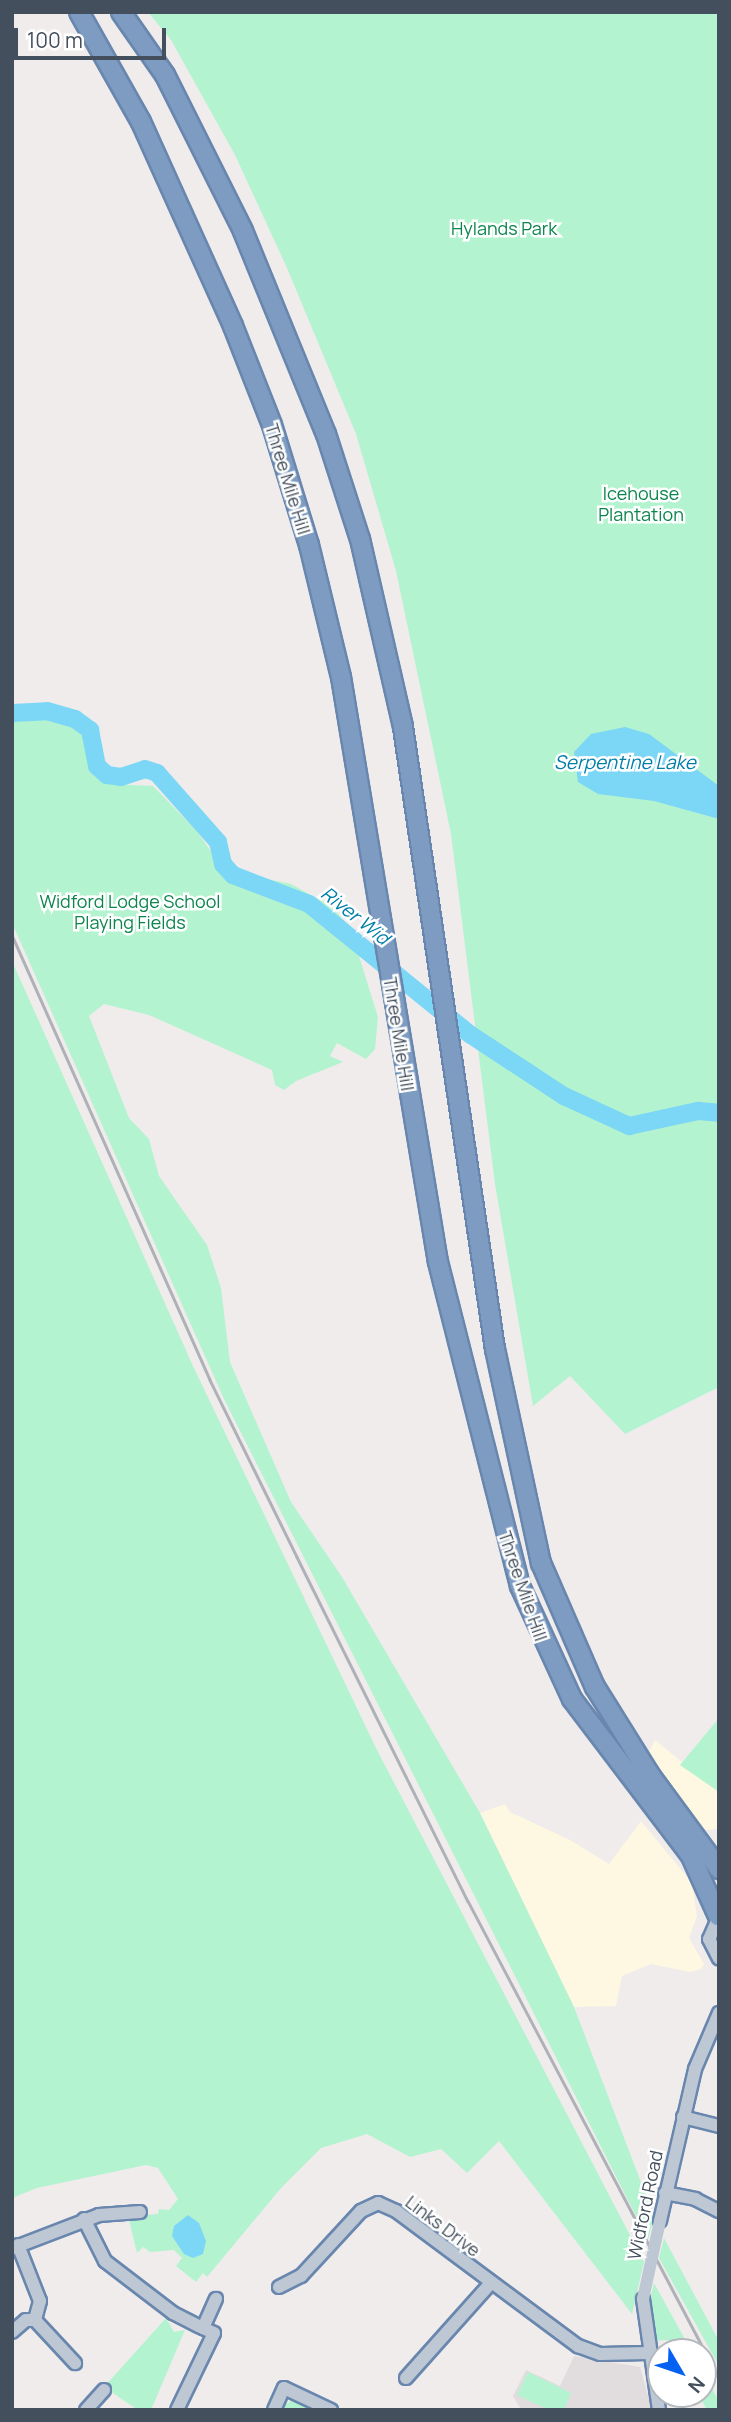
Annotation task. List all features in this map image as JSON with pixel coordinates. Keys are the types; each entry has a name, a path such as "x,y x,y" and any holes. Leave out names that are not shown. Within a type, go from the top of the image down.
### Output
{"highway":[{"name":"Three Mile Hill","path":"79,12 156,152 272,425 337,656 446,1300 500,1518 528,1611 574,1703 691,1856 718,1917"},
{"name":"Three Mile Hill","path":"121,12 165,75 243,231 313,400 353,513 394,677 495,1349 541,1563 595,1687 650,1775 719,1869"}],"street":[{"path":"718,1917 709,1939 718,1959"},
{"name":"Widford Road","path":"647,2342 643,2299 665,2193 695,2068 719,2013"},
{"path":"683,2117 719,2126"},
{"path":"665,2193 695,2199 719,2211"},
{"name":"Links Drive","path":"279,2287 300,2276 361,2211 378,2203 396,2211 589,2352 647,2353"},
{"path":"36,2320 40,2301 15,2247 84,2219 140,2212"},
{"path":"84,2219 105,2261 173,2313 200,2327"},
{"path":"406,2378 491,2283"},
{"path":"177,2410 214,2333 203,2328 216,2299"},
{"path":"12,2332 26,2320 36,2320 75,2363"},
{"path":"274,2410 284,2388 331,2410"},
{"path":"86,2410 104,2390"}],"shaded area":[{"path":"655,1740 719,1792 717,1829 706,1830 693,1822 648,1754"},
{"path":"505,1804 510,1812 570,1840 609,1864 641,1821 692,1883 697,1916 689,1938 704,1964 701,1969 690,1972 651,1964 622,1976 616,2006 574,2007 480,1813"},
{"path":"574,2356 640,2367 647,2392 647,2408 652,2410 520,2408 513,2396 526,2370 560,2386"}],"green space":[{"name":"Hylands Park","path":"148,12 719,12 719,1387 625,1434 570,1376 533,1406 495,1184 451,834 396,571 356,434 287,268 235,155 171,40"},
{"name":"Widford Lodge School Playing Fields","path":"46,704 87,716 84,737 96,773 110,784 153,786 196,830 224,870 291,884 331,906 350,927 378,1017 375,1049 366,1059 337,1043 330,1056 343,1062 296,1081 284,1090 275,1085 272,1070 149,1015 104,1004 89,1016 129,1118 149,1139 159,1176 207,1245 221,1288 230,1362 291,1502 342,1577 480,1813 574,2007 654,2216 648,2240 224,1399 12,923 12,719"},
{"path":"12,961 193,1366 377,1750 644,2262 632,2314 499,2141 467,2173 441,2149 410,2157 367,2134 321,2148 281,2188 207,2277 203,2273 196,2282 176,2266 182,2258 174,2250 150,2252 143,2247 137,2253 128,2216 158,2214 159,2209 169,2210 178,2199 158,2168 146,2165 37,2188 12,2198"},
{"path":"719,1718 719,1792 680,1765"},
{"path":"664,2238 719,2341 719,2366 717,2338 703,2338 659,2258"},
{"path":"654,2283 684,2338 653,2338 649,2304"},
{"path":"166,2318 174,2332 185,2330 151,2410 138,2410 104,2387"},
{"path":"528,2372 571,2393 564,2410 549,2410 517,2395"},
{"path":"296,2397 322,2410 278,2410"},
{"path":"717,2398 719,2410 706,2408 717,2408"}],"water":[{"name":"Serpentine Lake","path":"625,727 649,734 719,786 719,819 654,801 598,794 578,782 574,752 591,734"},
{"path":"188,2215 199,2223 206,2241 203,2254 193,2258 184,2254 172,2236 174,2226"}],"waterway":[{"name":"River Wid","path":"12,713 47,711 75,719 90,730 97,766 107,775 121,777 145,769 157,773 218,842 223,864 233,875 309,904 471,1035 564,1096 629,1126 698,1111 719,1113"}],"railway":[{"path":"12,935 210,1380 468,1901 719,2378"}],"park label":[{"name":"Icehouse Plantation","path":"641,504"}]}
